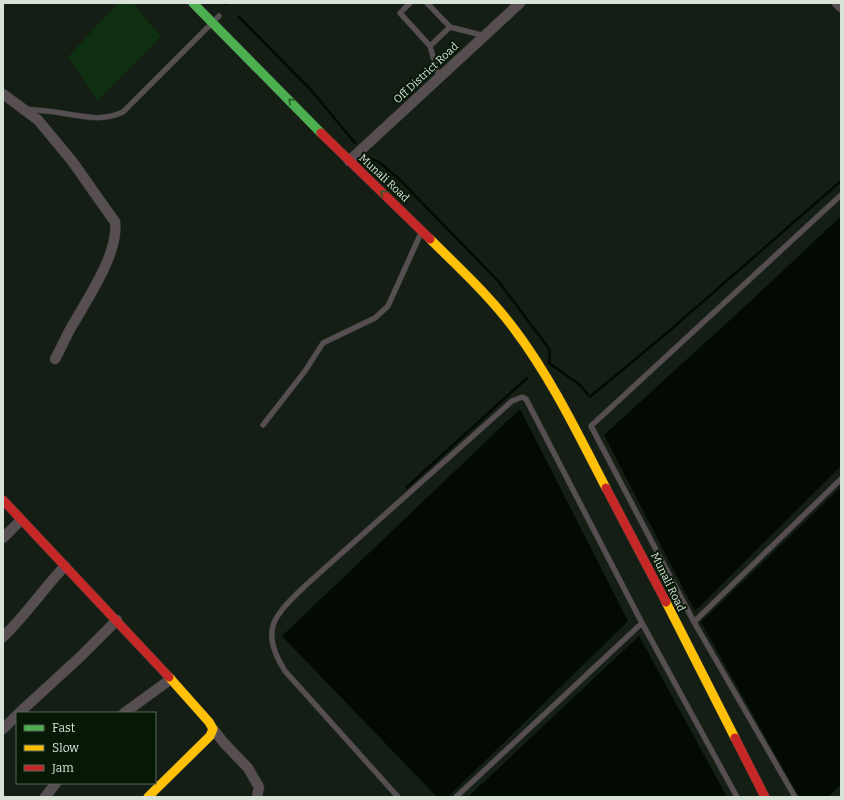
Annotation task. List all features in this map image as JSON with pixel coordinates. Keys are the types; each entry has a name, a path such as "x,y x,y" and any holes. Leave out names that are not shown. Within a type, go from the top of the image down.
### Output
{"main road":[{"name":"Munali Road","path":"193,3 215,19 275,72"},
{"name":"Munali Road","path":"205,3 215,19 496,306 548,379 637,546 765,797"},
{"name":"Munali Road","path":"329,128 352,158 501,302 547,370 548,379"},
{"path":"3,500 117,620 209,722 213,729 210,736 148,797"}],"street":[{"path":"837,3 841,7"},
{"name":"Off District Road","path":"352,158 485,36 515,5"},
{"path":"3,94 38,120 72,161 112,216 116,227 110,252 97,284 74,322 55,359"},
{"path":"3,538 21,520"},
{"path":"3,637 26,613 65,566"},
{"path":"20,712 79,658 117,620"},
{"path":"125,712 171,679"},
{"path":"3,729 16,716"},
{"path":"213,729 248,768 260,787 257,797"},
{"path":"45,797 55,784"}],"lane":[{"path":"410,3 400,13 430,46 439,78"},
{"path":"427,3 450,27 485,36"},
{"path":"25,109 55,112 92,119 106,118 118,114 160,76 215,19"},
{"path":"430,46 450,27"},
{"path":"794,797 694,622 591,426 841,195"},
{"path":"263,425 305,371 323,343 332,337 366,324 388,306 404,274 422,231"},
{"path":"398,797 285,671 277,658 271,642 273,624 279,611 306,586 512,401 522,397 526,399 642,623 736,797"},
{"path":"694,622 841,479"},
{"path":"456,797 642,623"}],"green space":[{"path":"118,3 133,3 161,37 98,100 68,57"}],"shaded area":[{"path":"841,216 841,466 695,611 604,435"},
{"path":"520,409 628,621 448,797 437,797 282,636"},
{"path":"841,487 841,785 828,797 799,797 701,622"},
{"path":"639,636 727,797 468,797"}],"waterway":[{"path":"239,17 311,90 355,143"},
{"path":"370,158 380,163 399,179 499,282 550,350 549,363 580,385 589,396 591,396 668,332 841,181"},
{"path":"407,487 527,378"}],"traffic: fast":[{"path":"193,3 321,133"}],"traffic: slow":[{"path":"430,239 495,306 528,348 564,407 606,488"},
{"path":"666,602 735,738"},
{"path":"148,797 210,736 213,729 209,722 169,677"}],"traffic: jam":[{"path":"321,133 430,239"},
{"path":"606,488 666,602"},
{"path":"3,500 169,677"},
{"path":"735,738 765,797"}]}
